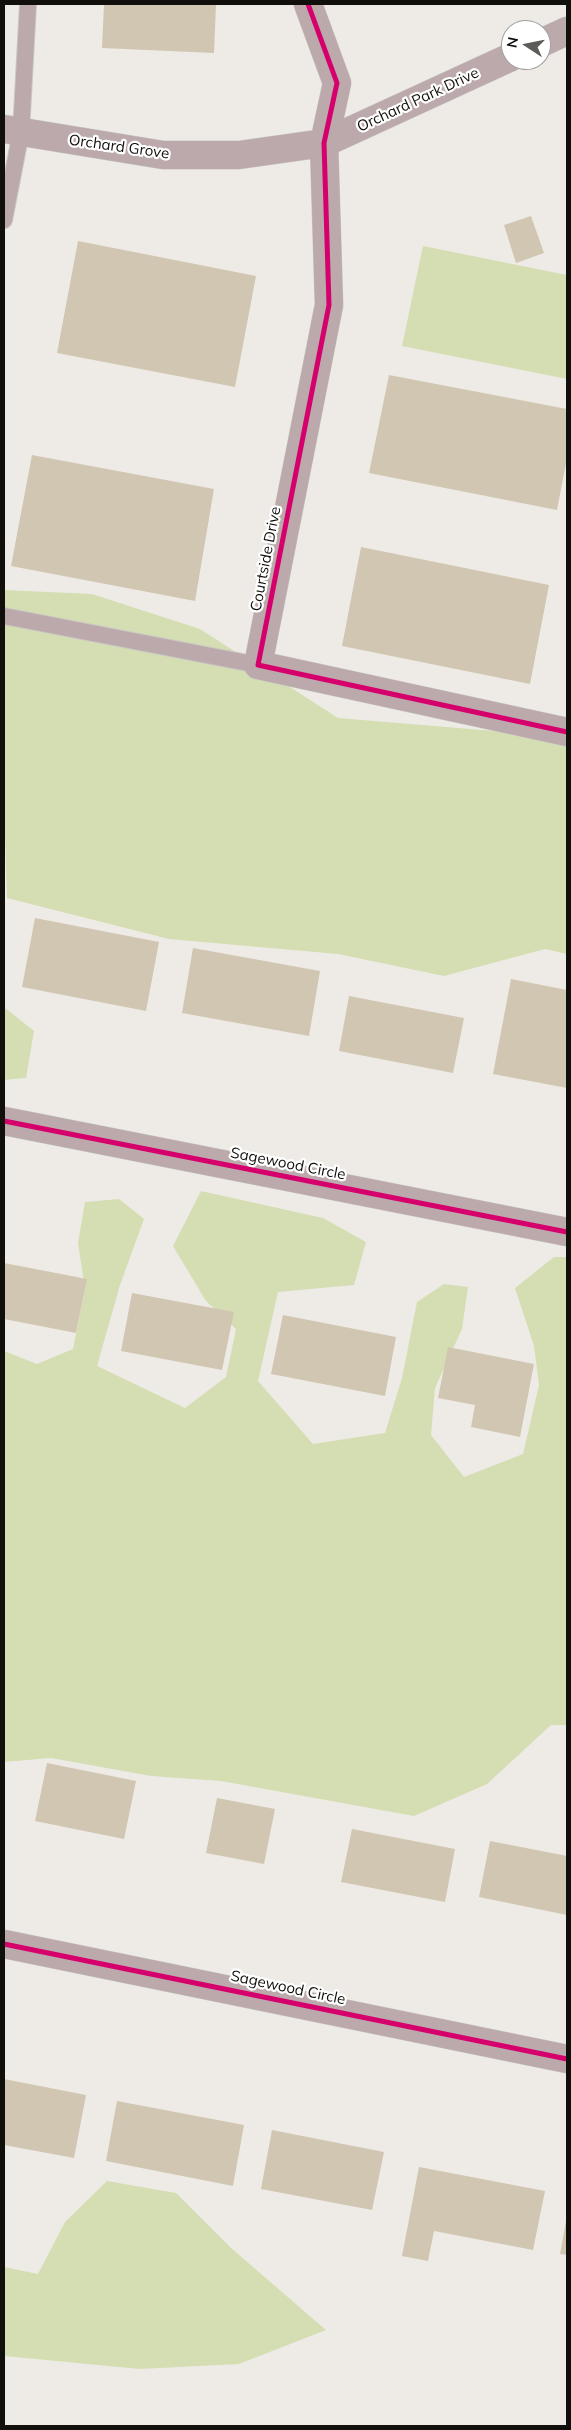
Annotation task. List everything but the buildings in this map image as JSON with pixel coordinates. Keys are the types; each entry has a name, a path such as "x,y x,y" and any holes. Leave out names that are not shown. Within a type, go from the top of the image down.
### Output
{"street":[{"name":"Courtside Drive","path":"258,665 329,305 324,143 338,84 308,4"},
{"path":"551,38 567,31"},
{"name":"Orchard Park Drive","path":"324,143 501,62"},
{"name":"Orchard Grove","path":"12,130 163,155 239,155 324,143"},
{"path":"258,665 567,732"},
{"name":"Sagewood Circle","path":"4,1120 567,1232"},
{"name":"Sagewood Circle","path":"4,1944 567,2059"}],"lane":[{"path":"4,220 12,130 28,4"},
{"path":"4,616 258,665"}],"green space":[{"path":"423,246 567,275 567,379 402,346"},
{"path":"4,590 92,594 200,629 338,718 567,737 567,954 545,949 444,976 338,954 169,939 7,898 4,801"},
{"path":"4,1007 34,1031 26,1078 4,1080"},
{"path":"201,1191 323,1218 366,1242 354,1285 278,1292 258,1381 313,1444 385,1433 402,1378 417,1302 444,1284 468,1287 462,1329 435,1388 431,1435 464,1477 523,1454 539,1385 534,1346 515,1288 554,1257 567,1257 567,1725 551,1725 487,1784 414,1816 221,1781 151,1776 51,1758 4,1762 4,1351 37,1364 73,1349 85,1289 78,1243 85,1202 119,1199 144,1219 120,1285 97,1366 185,1408 226,1377 236,1329 206,1301 173,1246"},
{"path":"107,2181 176,2193 231,2248 326,2330 239,2364 140,2369 4,2356 4,2267 38,2274 65,2222"}],"cycle path":[{"path":"308,4 337,83 324,143 329,305 258,665 567,732"},
{"path":"4,1121 567,1232"},
{"path":"4,1944 567,2059"}]}
